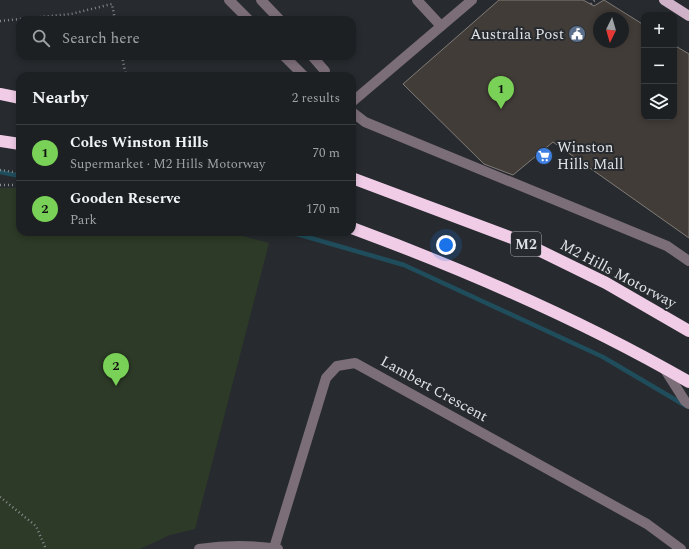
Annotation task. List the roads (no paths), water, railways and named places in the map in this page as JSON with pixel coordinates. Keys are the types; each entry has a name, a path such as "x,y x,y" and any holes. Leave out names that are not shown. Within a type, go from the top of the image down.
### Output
{"highway":[{"path":"0,94 16,97"},
{"path":"0,141 16,143"},
{"name":"M2 Hills Motorway","path":"356,180 520,241 606,283 689,331"},
{"path":"356,229 427,256 511,292 593,331 689,382"}],"main road":[{"path":"664,0 689,16"}],"street":[{"path":"229,0 245,16"},
{"path":"261,0 276,16"},
{"path":"418,0 440,26"},
{"path":"356,99 472,0"},
{"path":"288,60 300,72"},
{"path":"315,60 325,71"},
{"path":"356,115 365,122 667,246 689,261"},
{"name":"Lambert Crescent","path":"276,549 326,378 337,366 355,363 647,524 681,549"},
{"path":"664,368 684,401 689,404"},
{"path":"199,549 230,546 276,549"}],"waterway":[{"path":"0,172 16,175"},
{"path":"304,236 404,265 603,357 686,406"}],"place":[{"name":"Australia Post","path":"577,34"},
{"name":"Coles Winston Hills","path":"501,109"},
{"name":"Winston Hills Mall","path":"544,156"},
{"name":"Gooden Reserve","path":"116,386"}]}
